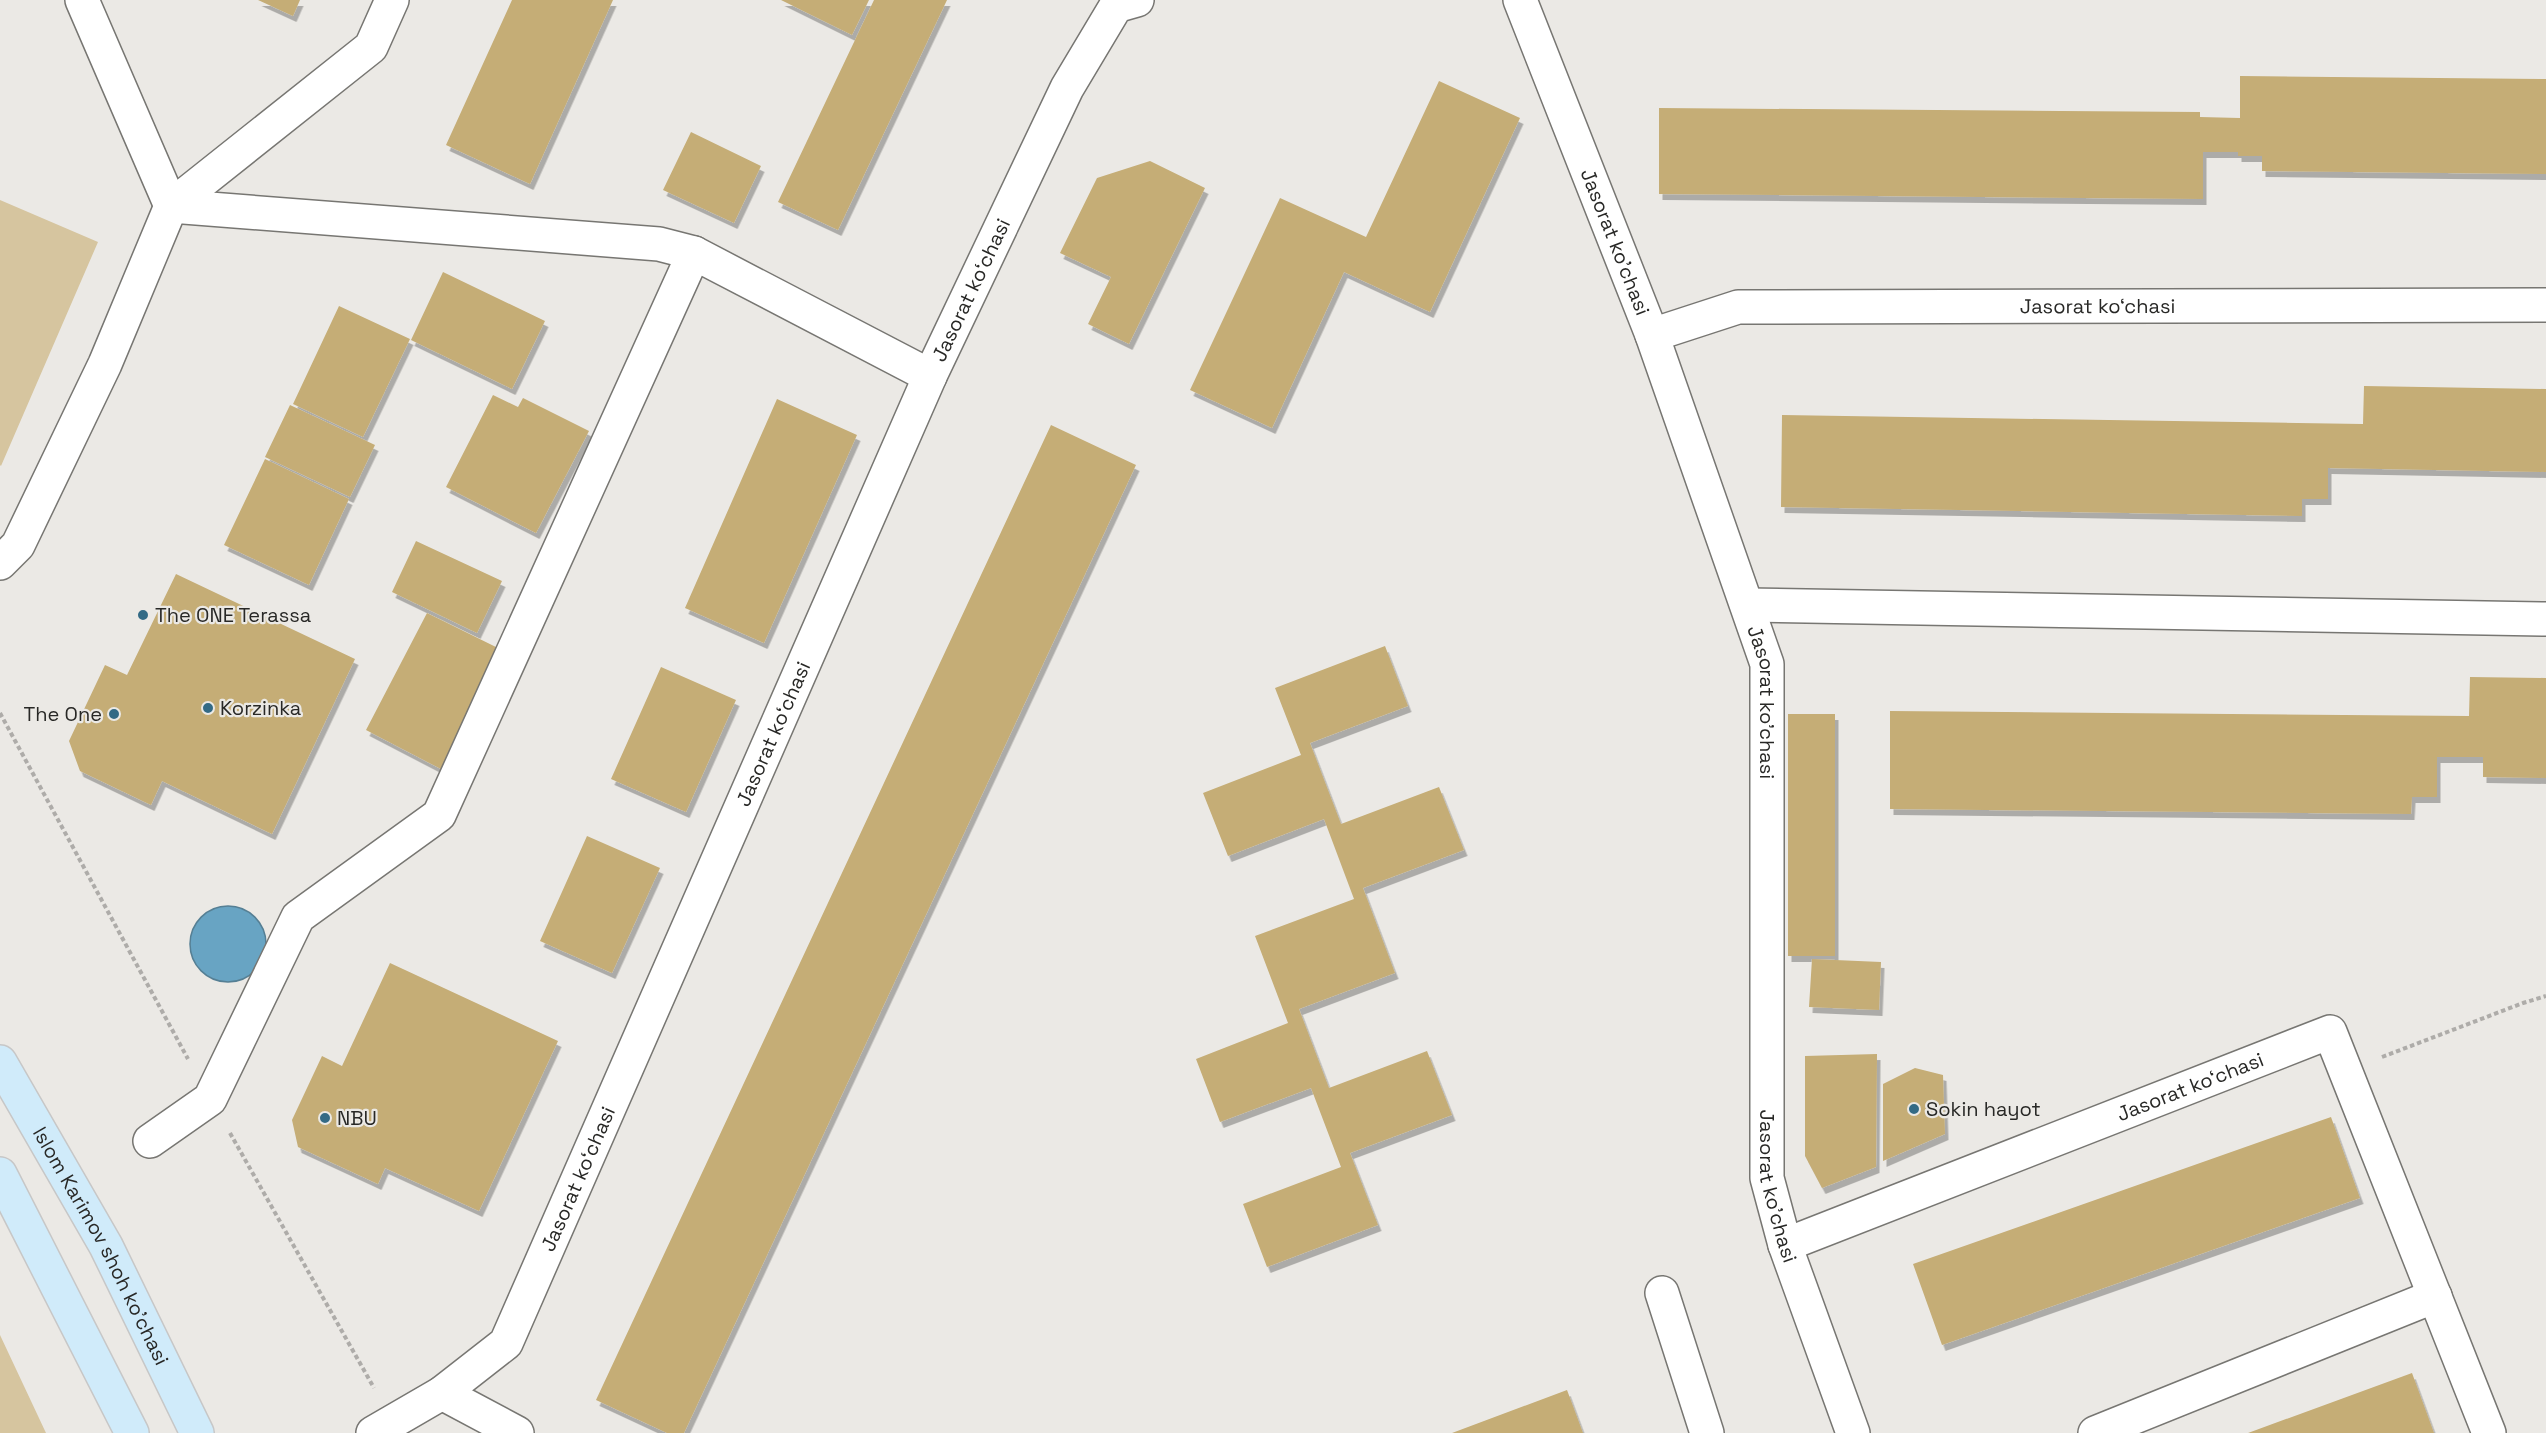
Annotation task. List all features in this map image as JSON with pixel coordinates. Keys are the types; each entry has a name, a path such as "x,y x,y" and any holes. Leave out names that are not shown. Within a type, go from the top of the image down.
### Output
{"main road":[{"name":"Islom Karimov shoh ko'chasi","path":"0,1062 106,1246 197,1433"},
{"path":"0,1174 132,1433"}],"street":[{"path":"82,0 171,206"},
{"path":"0,563 18,545 39,503 105,364 171,206 371,47 392,0"},
{"name":"Jasorat ko'chasi","path":"1520,0 1652,335 1767,664 1767,1178 1785,1245 1853,1433"},
{"name":"Jasorat ko‘chasi","path":"373,1433 442,1393 506,1343 930,376 1067,88 1120,2"},
{"path":"171,206 659,244 694,253 930,376"},
{"path":"150,1141 210,1099 298,917 439,815 694,253"},
{"name":"Jasorat ko‘chasi","path":"1652,335 1738,307 2546,305"},
{"path":"1747,605 2546,619"},
{"name":"Jasorat ko‘chasi","path":"1785,1245 2330,1032 2490,1433"},
{"path":"1662,1293 1707,1433"},
{"path":"2095,1433 2435,1296"},
{"path":"442,1393 517,1433"}],"path":[{"path":"2345,1071 2546,996"}],"shaded area":[{"path":"0,200 98,242 1,466 0,465"},
{"path":"0,1335 46,1433 0,1433"}],"water":[{"path":"228,906 242,909 255,917 263,930 266,944 263,958 255,971 242,979 228,982 214,979 201,971 193,958 190,944 193,930 201,917 214,909"}],"building":[{"path":"258,0 300,0 293,16"},
{"path":"512,0 613,0 530,184 446,145"},
{"path":"781,0 869,0 852,35"},
{"path":"874,0 947,0 838,230 778,202"},
{"path":"2240,76 2546,79 2546,174 2262,171 2262,156 2238,156 2238,152 2203,152 2203,199 1659,194 1659,108 2200,112 2200,117 2240,118"},
{"path":"1439,81 1520,118 1430,312 1344,272 1272,428 1190,390 1280,198 1366,237"},
{"path":"691,132 761,166 734,223 663,190"},
{"path":"1150,161 1205,188 1129,344 1088,324 1111,277 1060,253 1097,178"},
{"path":"443,272 545,321 512,389 411,340"},
{"path":"339,306 410,339 363,437 293,404"},
{"path":"2364,386 2546,389 2546,472 2328,468 2328,499 2302,499 2302,516 1781,507 1782,415 2363,424"},
{"path":"493,395 518,407 523,398 589,431 536,533 446,487"},
{"path":"777,399 857,435 764,643 685,608"},
{"path":"290,405 375,445 350,497 265,457"},
{"path":"1051,425 1136,465 684,1433 667,1433 596,1400"},
{"path":"265,459 349,499 309,585 224,545"},
{"path":"416,541 502,581 477,633 392,592"},
{"name":"Korzinka","path":"176,574 355,659 272,834 162,781 151,805 80,771 69,741 105,665 127,675"},
{"path":"427,613 502,650 441,769 366,730"},
{"path":"1385,646 1408,706 1310,743 1341,824 1439,787 1464,850 1363,888 1395,973 1299,1009 1329,1088 1427,1051 1452,1115 1350,1153 1378,1225 1267,1267 1243,1204 1341,1167 1311,1088 1220,1122 1196,1059 1288,1023 1255,936 1354,899 1324,819 1228,856 1203,793 1301,755 1275,688"},
{"path":"661,667 736,700 686,812 611,779"},
{"path":"2470,677 2546,678 2546,778 2483,777 2483,757 2437,757 2437,797 2412,797 2411,814 1890,809 1890,711 2469,716"},
{"path":"1788,714 1835,714 1835,956 1788,956"},
{"path":"587,836 660,868 612,973 540,941"},
{"path":"1812,959 1881,962 1879,1010 1809,1007"},
{"path":"390,963 558,1041 479,1211 385,1168 378,1184 298,1147 292,1120 322,1056 342,1066"},
{"path":"1877,1054 1876,1167 1822,1188 1805,1156 1805,1056"},
{"name":"Sokin hayot","path":"1915,1068 1943,1075 1945,1134 1883,1161 1883,1084"},
{"path":"2331,1117 2360,1198 1942,1345 1913,1264"},
{"path":"2412,1373 2434,1433 2248,1433"},
{"path":"1567,1390 1583,1433 1452,1433"}],"place":[{"name":"The ONE Terassa","path":"143,615"},
{"name":"Korzinka","path":"208,708"},
{"name":"The One","path":"114,714"},
{"name":"Sokin hayot","path":"1914,1109"},
{"name":"NBU","path":"325,1118"}]}
